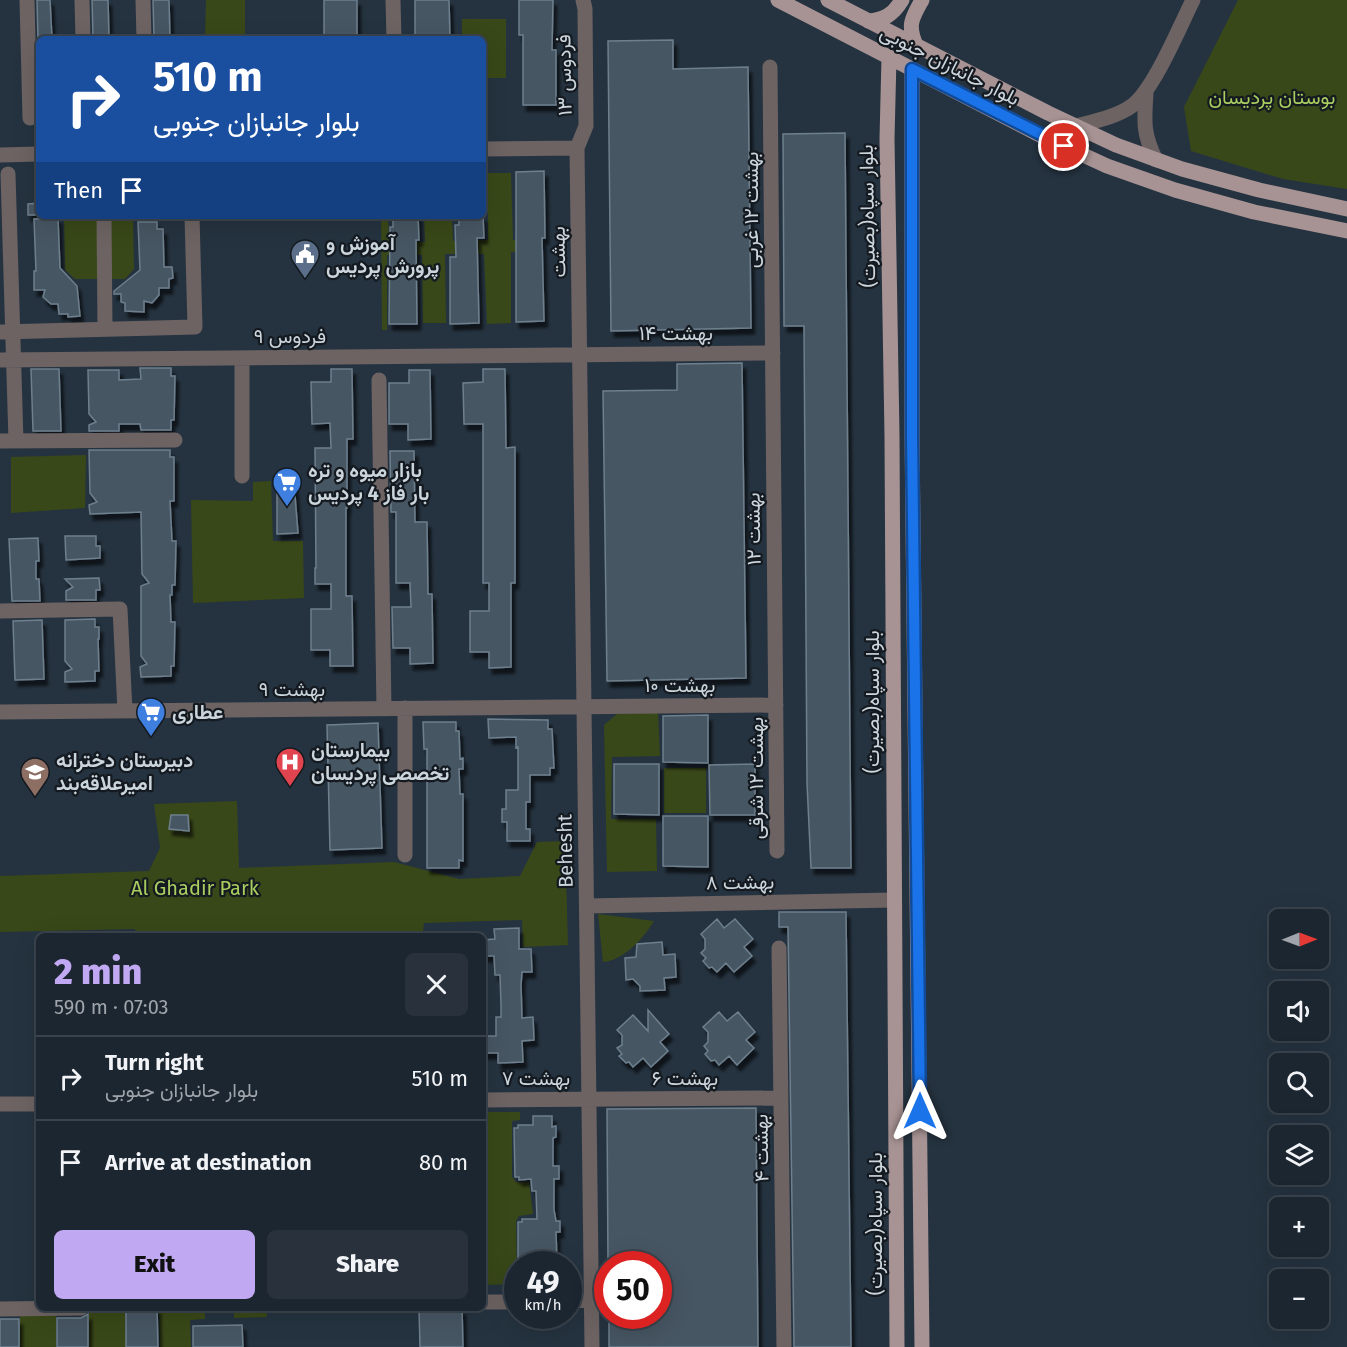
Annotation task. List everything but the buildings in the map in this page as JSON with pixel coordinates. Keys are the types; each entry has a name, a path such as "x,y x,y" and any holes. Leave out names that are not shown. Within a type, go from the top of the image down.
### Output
{"main road":[{"name":"بلوار جانبازان جنوبی","path":"778,0 1042,136 1117,169 1175,190 1254,212 1347,231"},
{"name":"بلوار جانبازان جنوبی","path":"828,0 1116,145 1182,169 1259,190 1347,209"},
{"path":"916,45 912,34 912,19 922,0"},
{"path":"868,21 883,19 898,6"},
{"path":"898,6 897,19 903,22 912,19"},
{"name":"بلوار سپاه(بصیرت)","path":"889,57 887,139 897,1347"},
{"path":"912,69 912,435 922,1347"},
{"path":"894,900 918,900"},
{"path":"897,1251 921,1251"}],"street":[{"path":"27,0 30,118"},
{"path":"82,0 83,36"},
{"path":"143,0 144,36"},
{"path":"393,0 394,36"},
{"name":"فردوس ۱۳","path":"577,148 586,126 583,0"},
{"path":"1156,160 1146,141 1144,120 1146,94 1193,0"},
{"name":"بهشت ۱۲ غربی","path":"770,67 773,353"},
{"path":"1076,126 1117,114 1132,106 1146,94"},
{"path":"486,149 577,148"},
{"name":"بهشت","path":"577,148 580,355"},
{"path":"0,154 36,154"},
{"path":"8,174 6,331 16,441"},
{"path":"104,219 105,329"},
{"path":"6,331 195,327 192,219"},
{"name":"بهشت ۱۴","path":"580,355 773,353"},
{"name":"بهشت ۱۲","path":"773,353 776,705"},
{"name":"فردوس ۹","path":"7,360 580,355"},
{"name":"Behesht","path":"580,355 592,1347"},
{"path":"242,358 242,476"},
{"path":"379,380 384,709"},
{"path":"891,436 912,435"},
{"path":"0,441 176,441"},
{"path":"0,611 120,609 125,711"},
{"name":"بهشت ۱۰","path":"584,707 776,705"},
{"name":"بهشت ۱۲ شرقی","path":"776,705 777,851"},
{"name":"بهشت ۹","path":"0,712 584,707"},
{"path":"405,708 405,855"},
{"name":"بهشت ۸","path":"587,906 894,900"},
{"name":"بهشت ۴","path":"779,948 784,1347"},
{"name":"بهشت ۶","path":"589,1099 781,1098"},
{"name":"بهشت ۷","path":"486,1100 589,1099"},
{"path":"0,1104 36,1104"},
{"path":"582,1300 591,1300"},
{"path":"486,1302 504,1302"},
{"path":"0,1309 36,1309"}],"green space":[{"path":"206,0 245,0 245,36 205,36"},
{"name":"بوستان پردیسان","path":"1238,0 1347,0 1347,189 1283,179 1191,151 1184,107"},
{"path":"462,19 506,19 506,78 486,78 486,36 462,36"},
{"path":"488,173 511,173 513,240 539,241 539,251 511,252 511,323 487,324 484,254 445,254 446,323 423,323 422,255 387,255 387,330 382,330 381,219 388,219 389,242 425,242 424,219 452,219 453,241 488,240"},
{"path":"64,219 133,219 134,269 125,279 75,279 65,270"},
{"path":"86,455 85,508 11,513 11,457"},
{"path":"271,481 273,541 303,541 304,598 193,603 191,500 253,501 253,482"},
{"path":"658,712 660,756 612,757 611,819 656,819 657,871 607,872 604,725 617,714"},
{"path":"664,768 706,768 706,813 664,813"},
{"name":"Al Ghadir Park","path":"237,801 239,868 394,862 459,879 520,876 537,842 565,841 568,945 523,947 522,920 424,923 423,931 136,933 135,929 0,932 0,876 149,871 160,848 154,804"},
{"path":"598,914 654,921 632,948 618,958 603,962"},
{"path":"486,1112 520,1112 520,1120 512,1121 512,1177 516,1182 529,1182 533,1214 519,1216 516,1221 516,1251 504,1251 504,1284 486,1285"},
{"path":"20,1309 56,1311 56,1347 20,1347"},
{"path":"89,1311 125,1311 126,1347 89,1347"},
{"path":"159,1311 205,1311 205,1319 190,1320 191,1347 160,1347"},
{"path":"234,1311 266,1311 267,1317 234,1318"}],"place":[{"name":"آموزش و پرورش پردیس","path":"305,280"},
{"name":"بازار میوه و تره بار فاز 4 پردیس","path":"287,508"},
{"name":"عطاری","path":"151,738"},
{"name":"بیمارستان تخصصی پردیسان","path":"290,788"},
{"name":"دبیرستان دخترانه امیرعلاقه‌بند","path":"35,798"}],"route":[{"path":"920,1111 912,435 912,69 1064,146"}]}
